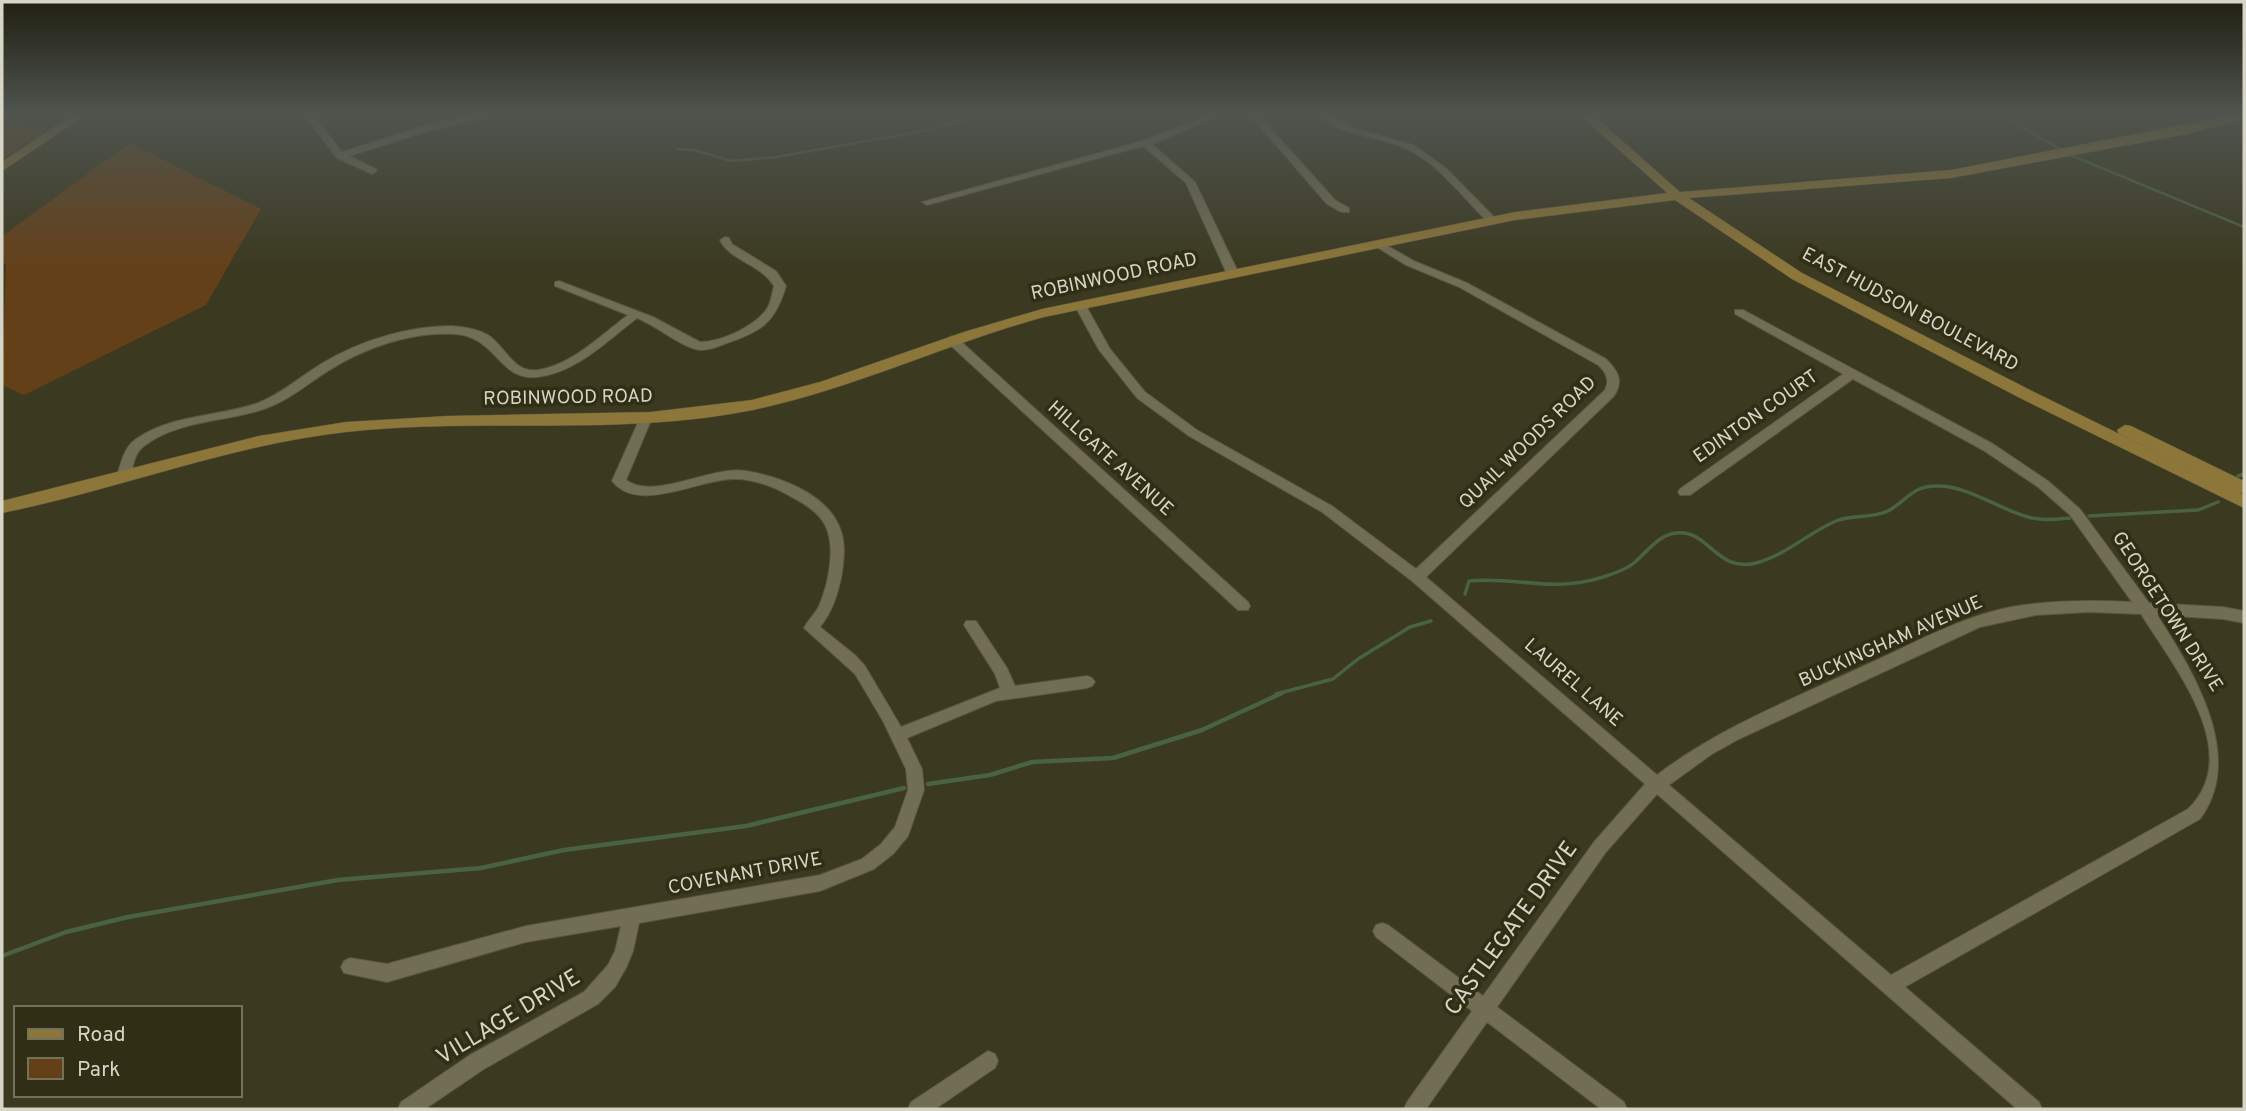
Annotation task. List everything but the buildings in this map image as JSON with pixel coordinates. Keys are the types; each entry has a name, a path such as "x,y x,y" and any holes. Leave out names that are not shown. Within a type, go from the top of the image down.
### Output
{"main road":[{"name":"EAST HUDSON BOULEVARD","path":"1648,165 1797,276 1988,375 2244,502"},
{"name":"EAST HUDSON BOULEVARD","path":"1653,165 1685,195 1806,270 1889,315 2244,488"},
{"name":"ROBINWOOD ROAD","path":"2,507 252,443 343,427 415,421 646,418 724,410 817,390 1010,321 1492,220 1559,209 1758,187 1932,176 2002,165"}],"street":[{"path":"359,165 372,171"},
{"path":"928,202 1065,165"},
{"path":"1170,165 1190,183 1233,274"},
{"path":"1298,165 1331,202 1345,210"},
{"path":"1434,165 1492,220"},
{"path":"559,284 636,314 698,346 723,342 762,322 774,307 780,286 779,281 761,265 727,246 726,240"},
{"name":"QUAIL WOODS ROAD","path":"1379,244 1409,264 1447,277 1601,362 1613,374 1614,382 1609,393 1417,577"},
{"name":"LAUREL LANE","path":"1081,306 1105,350 1141,395 1193,433 1327,509 1417,577 2032,1109"},
{"name":"GEORGETOWN DRIVE","path":"1738,312 1988,447 2043,484 2089,527 2205,703 2214,725 2220,759 2219,775 2207,802 2194,814 1889,986"},
{"path":"124,476 132,452 150,437 176,427 263,405 340,359 382,343 428,332 467,332 489,341 514,370 542,373 574,360 636,314"},
{"name":"HILLGATE AVENUE","path":"952,340 1243,606"},
{"name":"EDINTON COURT","path":"1685,492 1851,374"},
{"name":"COVENANT DRIVE","path":"350,967 387,973 526,934 820,883 868,864 887,849 902,831 916,790 914,769 898,735 860,670 811,628 828,607 836,562 836,534 822,510 782,487 752,476 716,476 659,490 638,491 623,486 619,481 646,418"},
{"name":"BUCKINGHAM AVENUE","path":"1658,783 1709,749 1775,714 1972,624 2008,613 2047,608 2146,610 2244,617"},
{"path":"971,625 1002,672 1009,692"},
{"path":"898,735 994,695 1087,682"},
{"name":"CASTLEGATE DRIVE","path":"1413,1109 1600,847 1658,783"},
{"name":"VILLAGE DRIVE","path":"408,1109 477,1062 591,998 602,989 619,965 625,951 631,916"},
{"path":"1382,931 1617,1109"},
{"path":"918,1109 988,1061"}],"green space":[{"path":"100,165 173,165 261,209 206,305 24,395 2,385 6,264 2,263 2,236"}],"waterway":[{"path":"2094,165 2244,227"},
{"path":"2238,476 2244,474"},
{"path":"1465,594 1469,581 1565,584 1600,578 1626,568 1658,540 1676,533 1697,537 1731,562 1756,563 1777,555 1836,521 1888,511 1916,491 1929,486 1961,490 2033,518 2070,518"},
{"path":"2089,516 2198,510 2218,502"},
{"path":"1276,694 1333,679 1358,659 1410,627 1431,621"},
{"path":"928,784 990,775 1032,762 1113,758 1202,730 1282,693"},
{"path":"2,956 66,932 128,917 338,880 481,868 564,850 746,826 904,788"}]}
